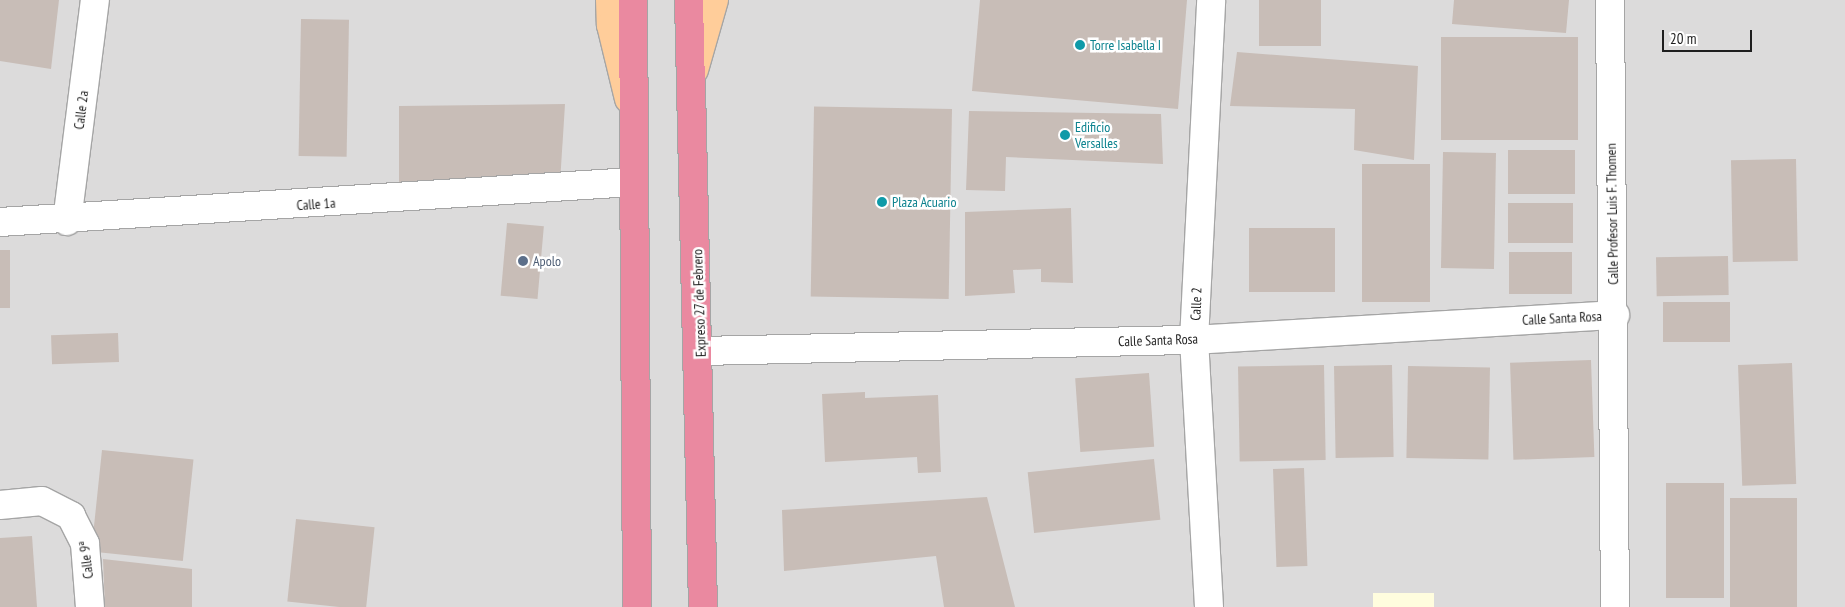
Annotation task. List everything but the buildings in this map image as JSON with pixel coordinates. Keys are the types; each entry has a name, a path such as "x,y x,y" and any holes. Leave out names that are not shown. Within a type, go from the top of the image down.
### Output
{"highway":[{"path":"633,0 631,109 637,607"},
{"name":"Expreso 27 de Febrero","path":"689,0 690,82 701,351 703,607"}],"main road":[{"path":"610,0 611,25 631,109"},
{"path":"690,82 714,0"}],"street":[{"name":"Calle 2a","path":"67,221 95,0"},
{"name":"Calle 2","path":"1210,607 1194,340 1211,0"},
{"name":"Calle Profesor Luis F. Thomen","path":"1610,0 1615,315 1615,607"},
{"name":"Calle 1a","path":"0,222 67,221 632,182"},
{"name":"Calle Santa Rosa","path":"701,351 1194,340 1615,315"},
{"name":"Calle 9ª","path":"0,505 42,501 72,516 85,544 90,607"}],"shaded area":[{"path":"0,0 1845,0 1845,607 0,607"},
{"path":"1373,593 1434,593 1434,607 1373,607"}],"place":[{"name":"Torre Isabella I","path":"1080,45"},
{"name":"Edificio Versalles","path":"1065,135"},
{"name":"Plaza Acuario","path":"882,202"},
{"name":"Apolo","path":"523,261"}]}
